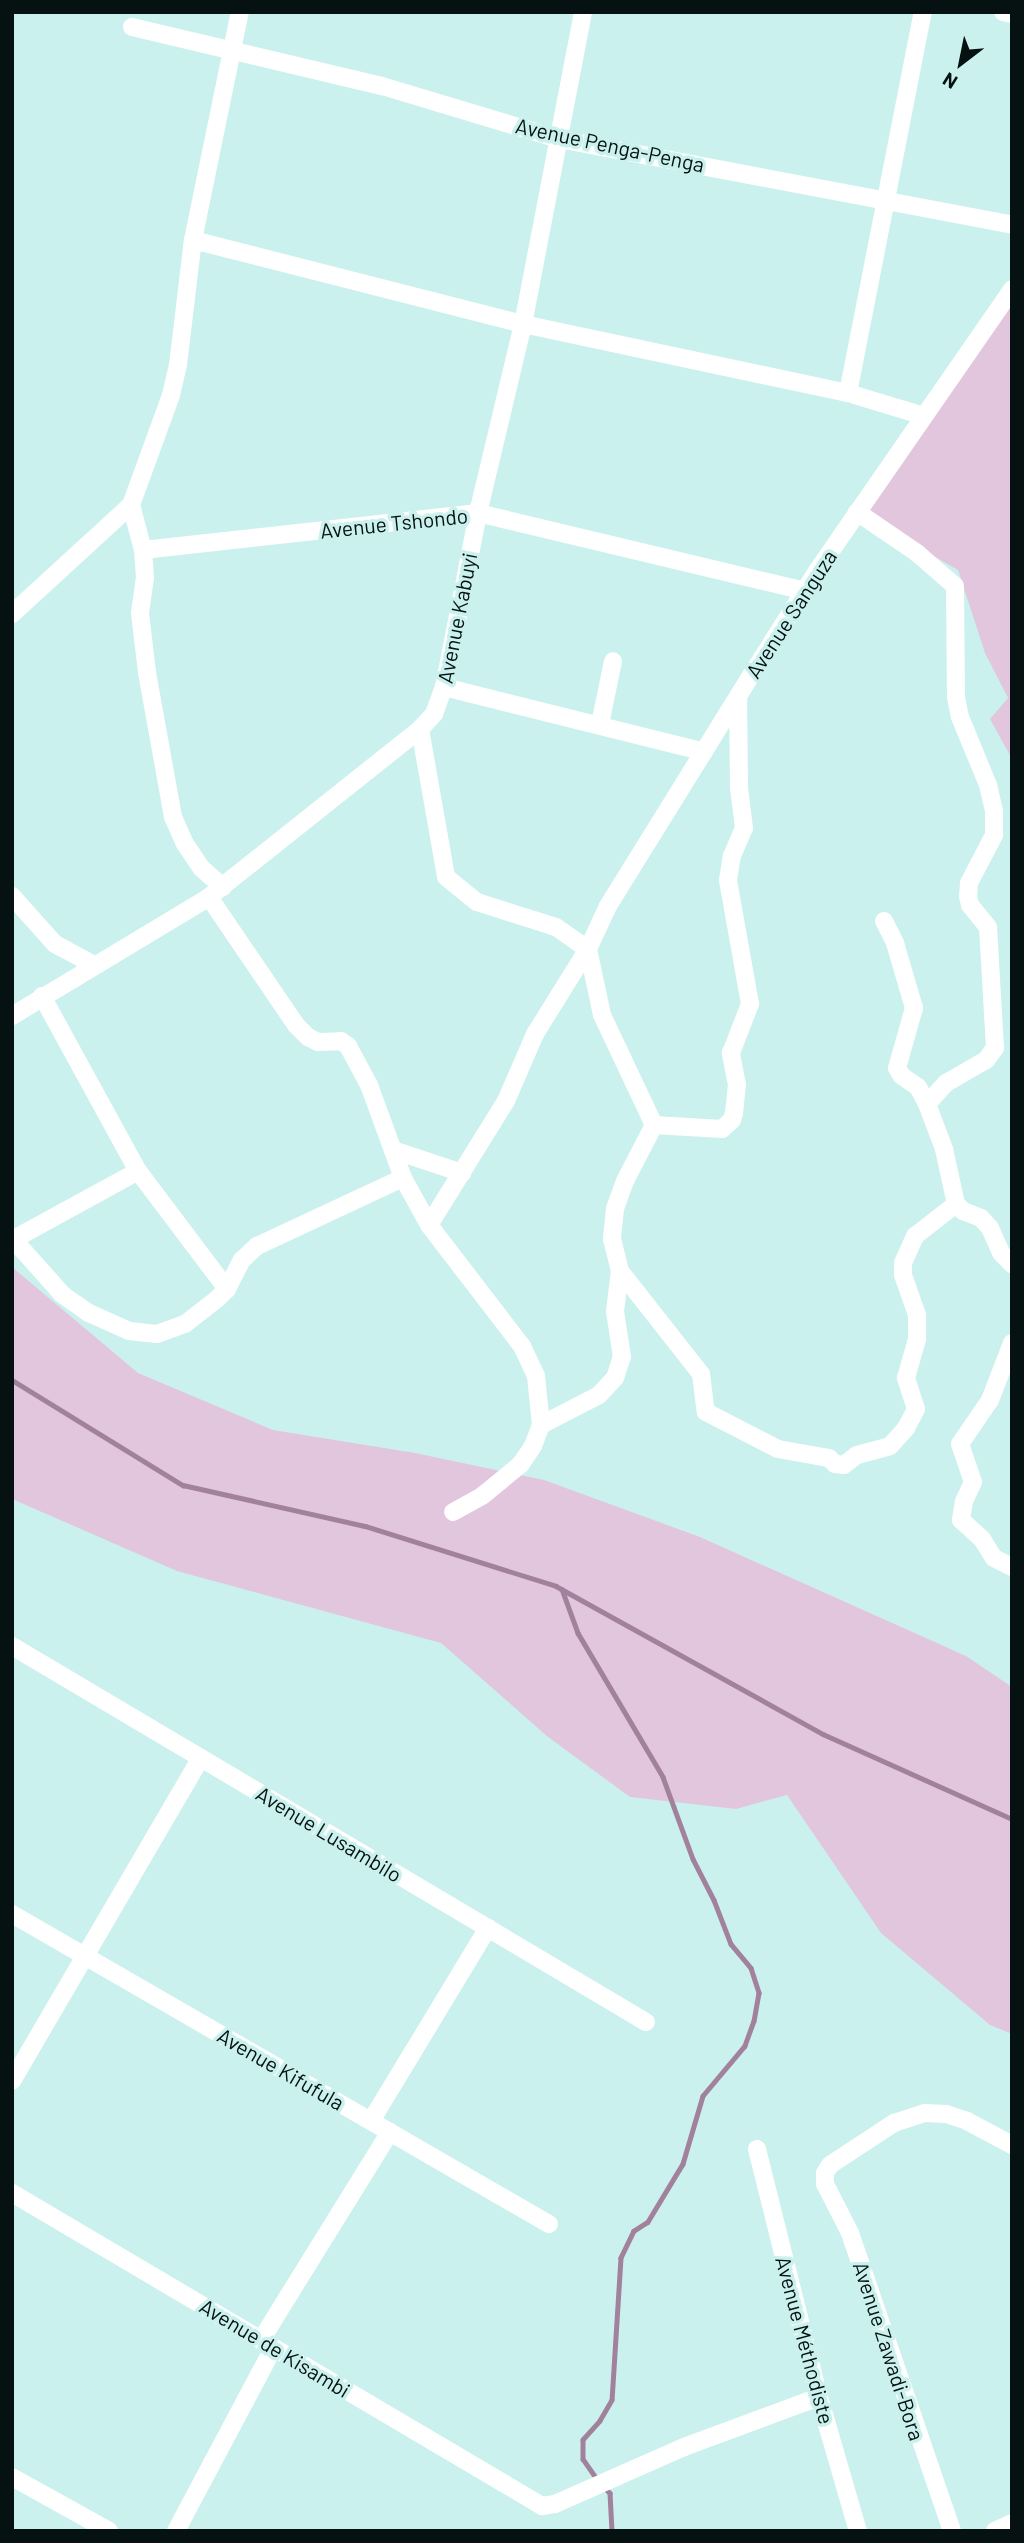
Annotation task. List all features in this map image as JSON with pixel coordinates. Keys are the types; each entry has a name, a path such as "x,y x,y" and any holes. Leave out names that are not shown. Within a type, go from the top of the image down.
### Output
{"street":[{"path":"12,614 131,505 175,375 192,240 240,12"},
{"name":"Avenue Kabuyi","path":"12,1016 216,892 420,729 433,714 444,687 478,513 523,324 583,12"},
{"path":"848,393 923,12"},
{"path":"1003,12 1012,14"},
{"name":"Avenue Penga-Penga","path":"132,27 233,48 382,86 559,139 887,199 1012,225"},
{"path":"192,240 523,324 848,393 924,416"},
{"name":"Avenue Sanguza","path":"429,1225 506,1101 535,1034 588,949 608,906 804,591 1012,289"},
{"path":"131,505 143,550 145,578 140,613 147,672 173,817 185,844 302,1031 318,1042 341,1041 348,1046 369,1085 403,1178 429,1225 522,1346 536,1376 541,1425 521,1465 482,1496 453,1513"},
{"path":"857,512 917,553 955,586 958,707 965,734 989,785 995,812 994,835 969,883 968,896 970,905 988,927 997,1027 995,1048 986,1060 946,1083 928,1104"},
{"name":"Avenue Tshondo","path":"143,550 478,513 804,591"},
{"path":"600,724 613,661"},
{"path":"444,687 704,752"},
{"path":"654,1125 722,1129 732,1121 734,1113 737,1085 731,1053 750,1004 728,880 732,856 744,828 739,788 738,697"},
{"path":"420,729 446,877 477,902 556,927 588,949 602,1015 654,1125"},
{"path":"12,896 55,944 94,965"},
{"path":"884,921 895,943 914,1008 897,1068 902,1076 918,1087 928,1104 944,1149 956,1203 963,1211 981,1218 990,1228 1001,1253 1012,1264"},
{"path":"42,996 138,1171 227,1289"},
{"path":"541,1425 599,1395 615,1378 622,1357 615,1311 620,1271 612,1239 615,1209 625,1181 654,1125"},
{"path":"393,1150 462,1173"},
{"path":"138,1171 13,1238 63,1295 89,1314 129,1331 157,1334 185,1324 227,1289 242,1260 257,1247 403,1178"},
{"path":"620,1271 701,1374 706,1412 713,1419 778,1449 829,1458 835,1464 844,1465 857,1455 890,1446 906,1429 916,1409 906,1378 917,1339 917,1315 903,1275 903,1264 915,1236 956,1203"},
{"path":"1012,1343 990,1400 960,1444 973,1482 964,1501 961,1520 982,1539 994,1558 1012,1567"},
{"name":"Avenue Lusambilo","path":"12,1646 646,2022"},
{"path":"12,2081 201,1758"},
{"name":"Avenue Kifufula","path":"12,1914 549,2224"},
{"path":"371,2121 488,1928"},
{"name":"Avenue Zawadi-Bora","path":"951,2531 850,2233 825,2184 825,2173 830,2165 894,2123 925,2113 946,2114 967,2121 1012,2145"},
{"path":"176,2531 267,2344 390,2132"},
{"name":"Avenue Méthodiste","path":"757,2149 819,2397 858,2531"},
{"name":"Avenue de Kisambi","path":"12,2193 537,2504 551,2505 684,2447 819,2397"},
{"path":"12,2477 109,2531"},
{"path":"995,2531 1012,2523"}],"shaded area":[{"path":"1012,289 1012,759 990,719 1008,698 985,653 958,570 857,512"},
{"path":"12,1267 138,1373 273,1430 415,1453 544,1480 700,1537 966,1656 1012,1687 1012,2034 990,2025 881,1933 787,1795 736,1809 630,1797 548,1737 441,1643 177,1571 12,1499"}],"waterway":[{"path":"12,1380 183,1485 365,1526 556,1586 823,1734 1012,1819"},
{"path":"562,1589 578,1633 663,1777 693,1859 714,1900 731,1944 751,1968 759,1993 754,2021 745,2046 703,2096 683,2164 648,2222 634,2231 621,2258 612,2400 600,2421 583,2440 583,2459 597,2479"},
{"path":"605,2488 610,2493 612,2531"}]}
